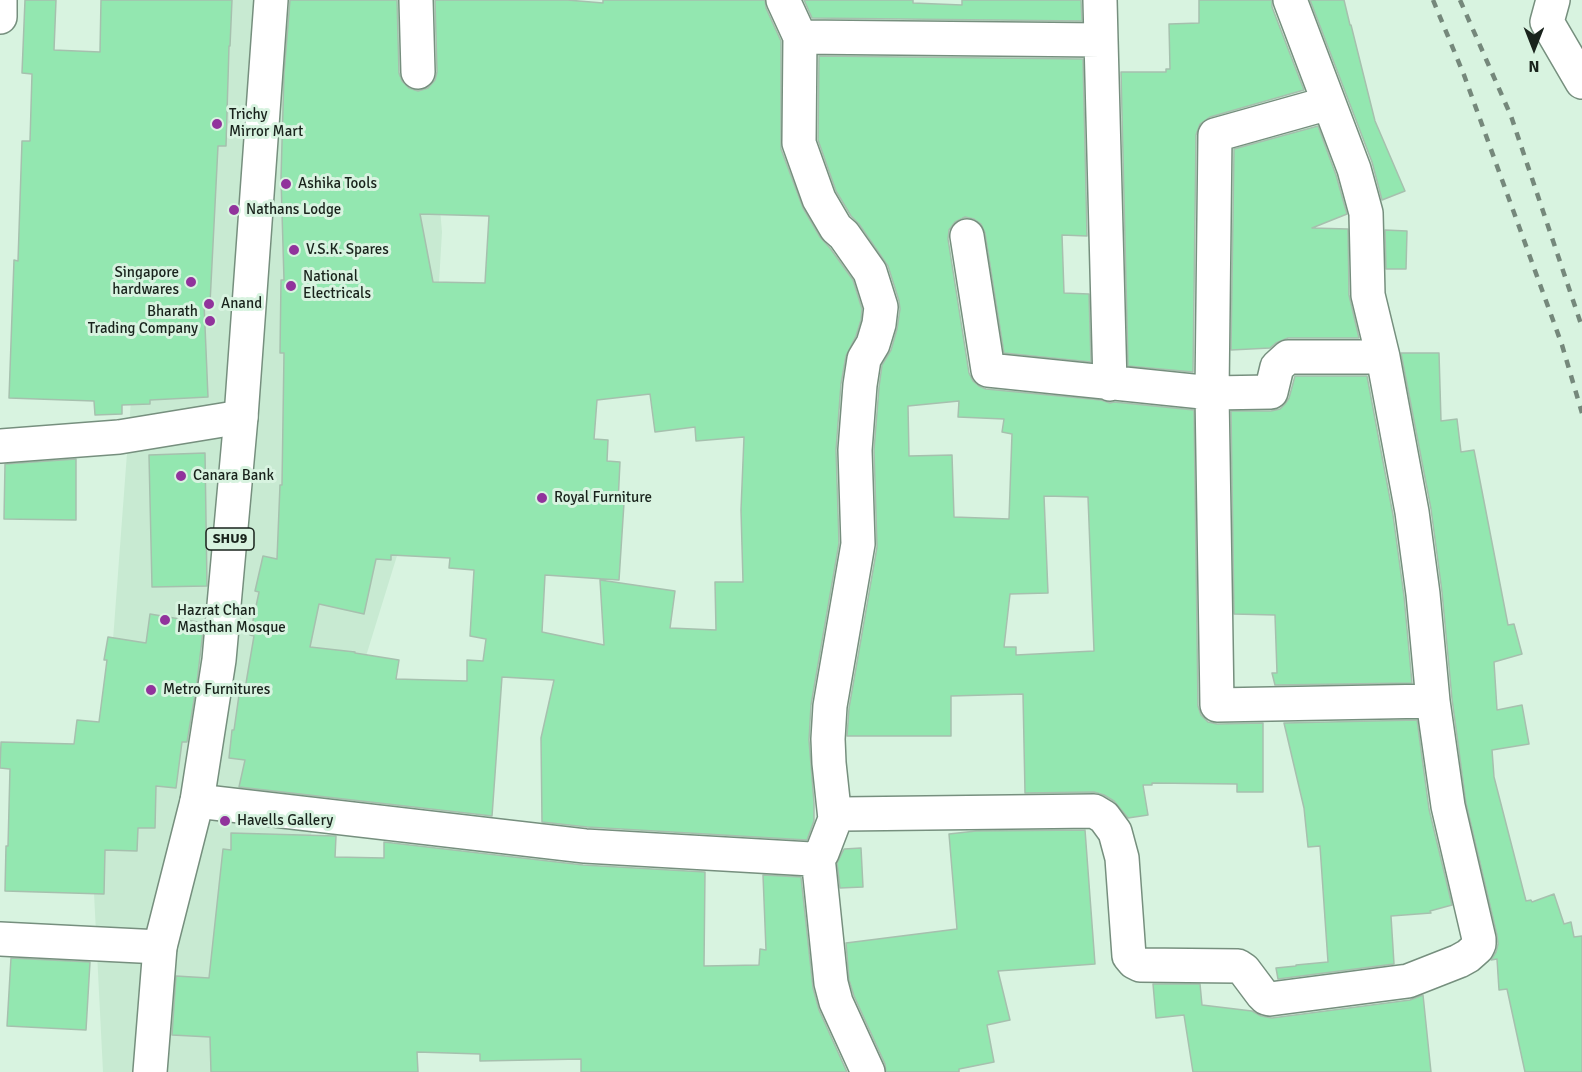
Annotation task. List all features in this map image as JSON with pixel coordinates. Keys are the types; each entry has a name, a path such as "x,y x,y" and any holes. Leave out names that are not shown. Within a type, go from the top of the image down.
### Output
{"street":[{"path":"0,0 0,17"},
{"name":"SHU9","path":"150,1072 160,947 197,801 219,660 241,417 271,0"},
{"path":"416,0 418,72"},
{"path":"197,801 585,846 812,859 818,857 826,845 835,819 829,763 830,706 858,544 855,450 860,385 864,359 873,344 881,307 870,272 844,235 836,228 819,199 799,143 800,36 783,0"},
{"path":"1100,0 1110,384"},
{"path":"835,819 843,814 1094,811 1104,817 1115,832 1122,858 1129,956 1134,962 1140,965 1238,966 1244,970 1264,996 1270,999 1408,981 1459,961 1475,950 1479,944 1448,806 1433,701 1423,594 1412,512 1383,357 1368,295 1366,213 1354,169 1290,0"},
{"path":"1546,7 1582,81"},
{"path":"800,36 1101,40"},
{"path":"1329,103 1215,135 1212,393 1217,705 1433,701"},
{"path":"967,236 988,370 1212,393 1271,392 1277,367 1288,357 1383,357"},
{"path":"0,446 119,437 241,417"},
{"path":"818,857 831,983 836,1002 868,1072"},
{"path":"0,939 160,947"}],"shaded area":[{"path":"161,0 422,0 442,232 429,452 288,909 277,1072 103,1072 94,893"}],"building":[{"path":"25,0 56,0 54,50 100,52 101,0 232,0 226,146 218,146 210,303 204,303 208,397 150,400 150,404 122,405 122,414 95,415 94,401 9,398 14,260 18,261 22,141 30,141 32,74 22,73"},
{"path":"290,0 397,0 399,73 402,81 409,88 418,91 428,88 435,80 437,72 435,0 567,0 603,3 603,0 765,0 766,8 781,41 781,149 803,208 820,237 853,280 862,309 856,336 846,356 841,384 836,450 839,543 811,705 809,740 814,821 807,840 587,827 542,822 541,738 554,680 502,677 492,816 239,787 245,760 229,758 232,730 234,730 240,688 245,689 254,636 250,635 259,592 255,591 263,556 277,559 280,485 282,485 284,353 280,353 281,280 284,280 281,178 284,74","holes":["420,214 489,216 485,283 433,282","650,394 655,432 695,427 696,441 744,437 741,510 743,582 715,582 716,630 670,628 675,591 600,580 604,645 542,632 545,575 619,580 624,503 618,503 620,462 607,461 608,440 594,439 597,400","391,555 450,558 449,568 474,570 470,636 486,639 483,661 467,660 467,681 396,679 399,660 310,647 319,604 364,614 376,559 391,560"]},
{"path":"804,0 913,0 913,3 962,5 962,0 1081,0 1082,21 812,18"},
{"path":"1199,0 1272,0 1272,7 1304,90 1210,117 1200,124 1196,135 1193,372 1128,366 1121,72 1166,72 1166,69 1170,69 1169,24 1199,23"},
{"path":"1310,0 1344,0 1375,121 1405,191 1382,200 1372,162"},
{"path":"819,56 1083,59 1087,236 1062,235 1064,293 1089,294 1091,362 1004,353 985,233 981,224 965,217 955,222 949,230 948,239 969,373 973,381 986,389 1194,410 1198,706 1201,715 1208,722 1217,724 1263,723 1263,792 1237,792 1237,784 1152,783 1152,785 1143,785 1148,815 1128,818 1114,801 1094,792 1025,793 1023,694 951,696 951,736 847,736 849,708 877,547 874,450 879,387 882,365 891,350 900,309 888,266 851,216 836,191 818,140","holes":["959,401 958,417 1004,419 1002,432 1012,434 1009,519 954,517 952,455 909,456 908,406","1044,496 1088,497 1094,651 1016,655 1016,647 1004,647 1010,594 1048,593"]},
{"path":"1318,126 1347,214 1312,228 1348,229 1349,295 1359,338 1288,338 1270,348 1231,350 1234,149"},
{"path":"1385,230 1407,231 1406,269 1386,269"},
{"path":"1401,353 1439,353 1441,421 1457,419 1461,452 1474,450 1508,625 1514,624 1522,654 1494,662 1497,710 1522,705 1529,744 1492,750 1494,777 1526,901 1531,900 1532,902 1554,894 1564,924 1571,922 1574,937 1582,936 1582,1072 1525,1072 1507,989 1499,990 1497,959 1491,960 1498,944 1497,935 1466,803 1431,509"},
{"path":"1295,376 1367,376 1393,515 1404,596 1412,683 1275,685 1272,673 1277,673 1275,615 1234,614 1231,411 1280,409 1289,398"},
{"path":"205,453 207,586 152,587 149,455"},
{"path":"76,459 76,520 4,519 5,464"},
{"path":"150,614 204,623 187,742 182,742 176,788 156,786 155,828 138,828 137,851 105,850 104,894 5,891 10,769 0,768 1,742 74,744 77,720 99,722 108,637 146,643"},
{"path":"1417,720 1429,809 1452,905 1430,911 1431,913 1391,916 1394,964 1278,979 1276,968 1328,962 1320,846 1308,847 1304,808 1284,723"},
{"path":"1085,830 1095,964 998,971 1010,1020 987,1025 994,1062 959,1069 959,1072 886,1072 885,1064 849,980 846,943 957,929 949,834 976,831"},
{"path":"231,833 336,836 335,857 384,858 384,842 583,865 705,872 704,966 759,965 760,949 766,950 763,875 801,877 813,988 819,1010 847,1072 581,1072 581,1059 480,1061 480,1054 417,1052 418,1072 211,1072 210,1037 172,1035 176,976 209,978 223,849 231,850"},
{"path":"861,848 863,887 840,888 837,863 844,849"},
{"path":"11,958 90,962 86,1030 7,1026"},
{"path":"1153,984 1200,984 1202,1005 1252,1011 1272,1018 1410,1000 1423,995 1431,1072 1193,1072 1184,1015 1156,1018"}],"railway":[{"path":"1433,0 1464,75 1562,345 1582,413"},
{"path":"1460,0 1511,116 1582,327"}],"place":[{"name":"Trichy Mirror Mart","path":"217,124"},
{"name":"Ashika Tools","path":"286,184"},
{"name":"Nathans Lodge","path":"234,210"},
{"name":"V.S.K. Spares","path":"294,250"},
{"name":"Singapore hardwares","path":"191,282"},
{"name":"National Electricals","path":"291,286"},
{"name":"Anand","path":"209,304"},
{"name":"Bharath Trading Company","path":"210,321"},
{"name":"Canara Bank","path":"181,476"},
{"name":"Royal Furniture","path":"542,498"},
{"name":"Hazrat Chan Masthan Mosque","path":"165,620"},
{"name":"Metro Furnitures","path":"151,690"},
{"name":"Havells Gallery","path":"225,821"}]}
